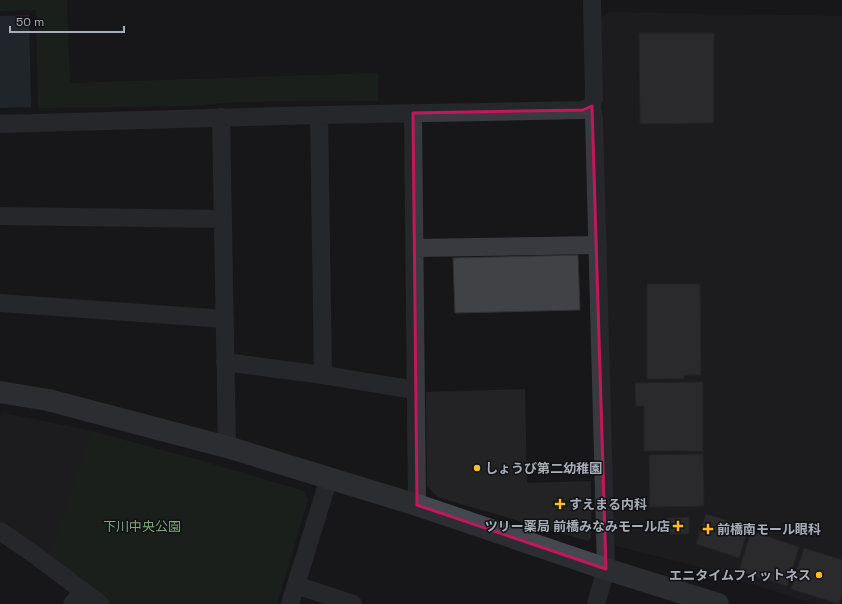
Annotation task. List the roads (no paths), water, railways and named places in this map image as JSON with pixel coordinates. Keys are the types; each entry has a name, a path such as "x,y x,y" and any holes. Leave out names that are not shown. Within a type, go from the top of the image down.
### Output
{"street":[{"path":"592,0 594,99 592,106 594,117 598,245 606,569 596,604"},
{"path":"0,124 167,120 221,117 582,110 592,106"},
{"path":"413,113 417,505"},
{"path":"319,115 323,375"},
{"path":"221,117 227,447"},
{"path":"0,216 223,219"},
{"path":"414,248 598,245"},
{"path":"0,303 225,319"},
{"path":"225,362 323,375 415,390"},
{"path":"0,392 48,400 227,447 417,505 606,569 718,604"},
{"path":"290,604 330,478"},
{"path":"0,531 77,597 100,604"},
{"path":"296,585 353,604"}],"place":[{"name":"しょうび第二幼稚園","path":"477,468"},
{"name":"すえまる内科","path":"560,504"},
{"name":"ツリー薬局 前橋みなみモール店","path":"678,526"},
{"name":"前橋南モール眼科","path":"708,529"},
{"name":"エニタイムフィットネス","path":"819,575"}],"park label":[{"name":"下川中央公園","path":"142,526"}]}
